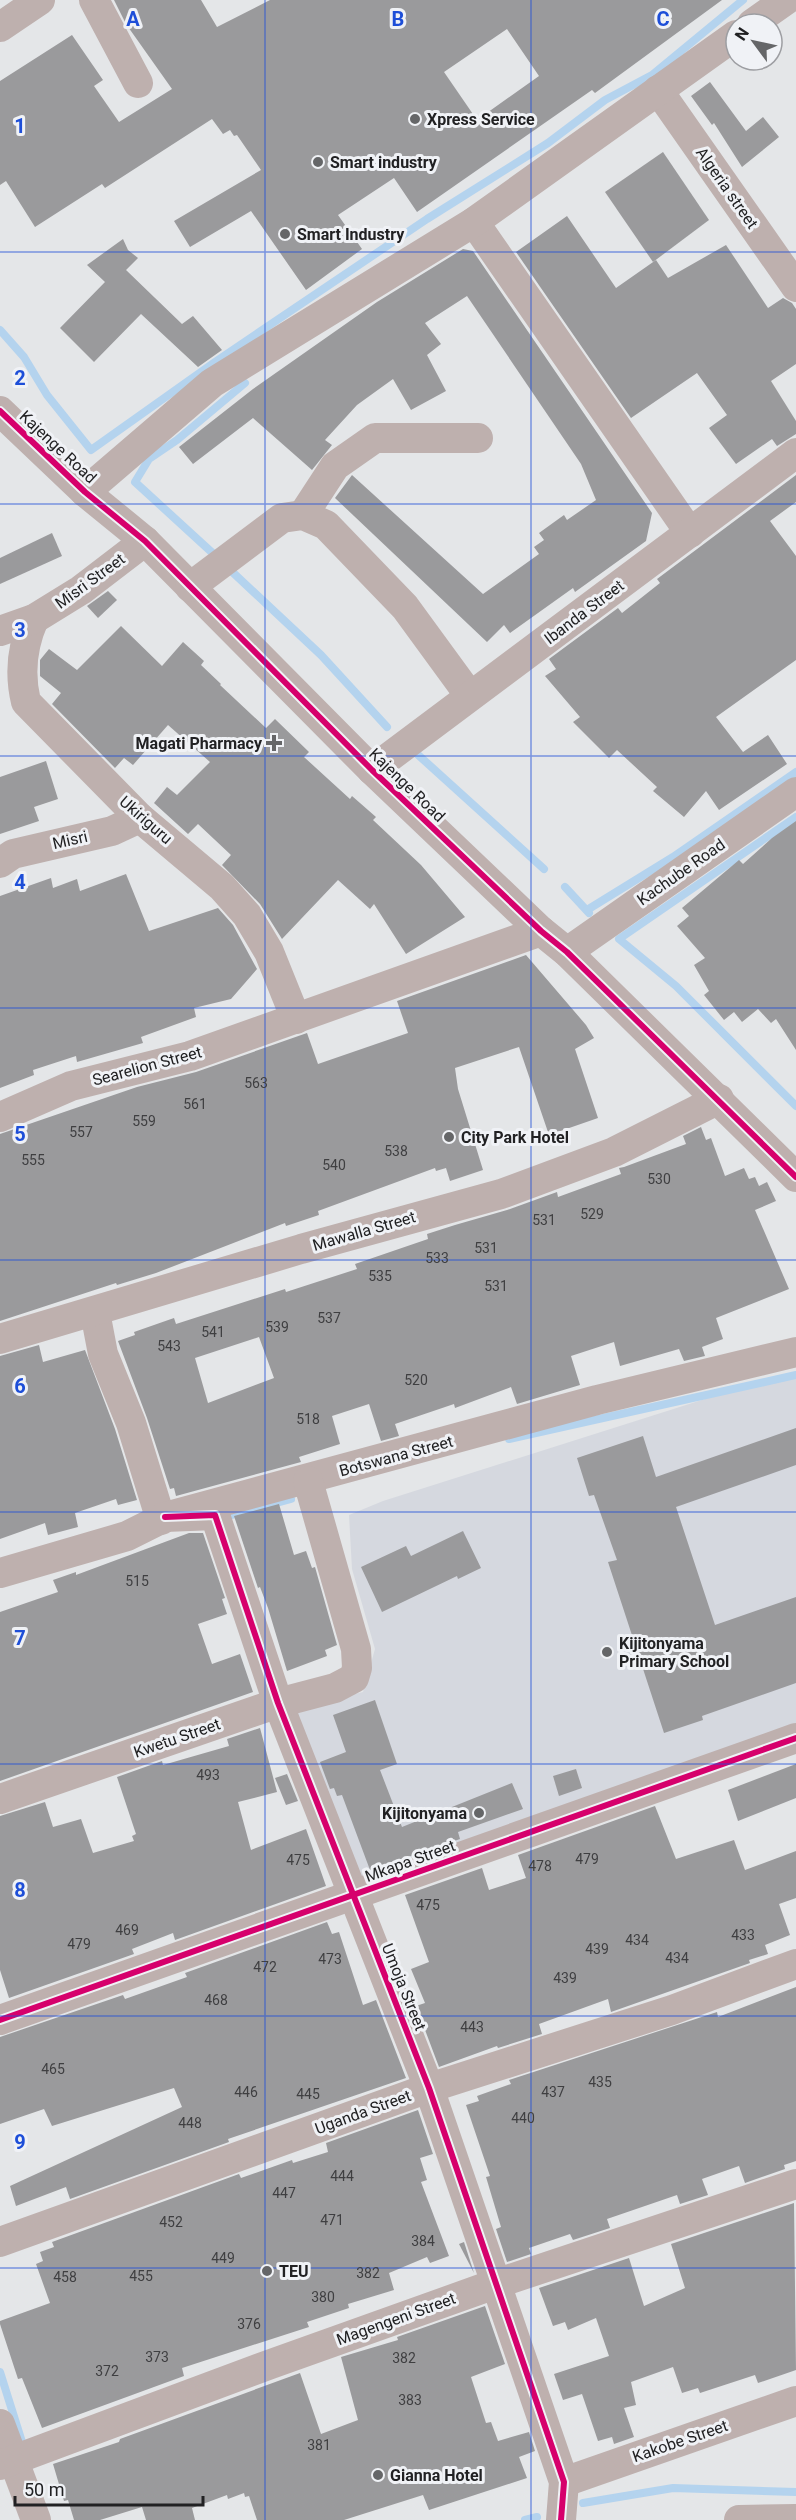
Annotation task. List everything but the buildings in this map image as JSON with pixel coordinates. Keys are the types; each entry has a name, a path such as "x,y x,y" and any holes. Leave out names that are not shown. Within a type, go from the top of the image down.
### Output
{"street":[{"path":"0,27 40,0"},
{"path":"94,0 138,83"},
{"path":"769,12 786,0"},
{"path":"85,492 212,383 474,222 724,43"},
{"name":"Algeria street","path":"658,90 796,287"},
{"path":"474,222 690,533"},
{"name":"Kajenge Road","path":"0,411 85,492 145,541 372,770 541,931 567,952 719,1098 796,1177"},
{"path":"303,514 335,466 375,438 478,438"},
{"name":"Ibanda Street","path":"372,770 796,453"},
{"path":"190,587 282,518 303,514 327,525 405,607 471,696"},
{"name":"Misri Street","path":"0,632 34,619 81,590 145,541"},
{"name":"Ukiriguru","path":"34,619 24,641 21,682 26,702 140,818 222,887 247,915 269,952 296,1019"},
{"name":"Kachube Road","path":"567,952 796,792"},
{"name":"Misri","path":"0,863 13,854 112,831 140,818"},
{"name":"Searelion Street","path":"0,1117 71,1086 190,1056 541,931"},
{"name":"Mawalla Street","path":"0,1339 302,1249 501,1194 614,1152 719,1098"},
{"path":"95,1312 103,1354 131,1424 163,1519"},
{"name":"Botswana Street","path":"0,1573 127,1536 163,1519 608,1398 796,1352"},
{"name":"Kwetu Street","path":"0,1799 278,1703 335,1688 354,1678 357,1668 356,1649 308,1481"},
{"name":"Umoja Street","path":"163,1519 215,1515 278,1703 429,2088 564,2482 561,2520"},
{"name":"Mkapa Street","path":"0,2020 796,1738"},
{"name":"Uganda Street","path":"0,2242 429,2088 672,2010 796,1964"},
{"name":"Magengeni Street","path":"7,2463 271,2364 495,2284 796,2184"},
{"name":"Kakobe Street","path":"564,2482 796,2401"},
{"path":"0,2424 7,2463 36,2520"},
{"path":"738,2520 796,2519"}],"shaded area":[{"name":"Kijitonyama Primary School","path":"796,1375 796,1748 363,1901 295,1708 363,1692 375,1649 352,1569 349,1515 383,1501 727,1392"}],"waterway":[{"path":"0,330 24,357 47,395 91,450 215,362 427,219 548,143 605,100 652,75 743,0"},
{"path":"218,558 135,482 149,459 177,440 245,383"},
{"path":"227,567 321,655 387,727"},
{"path":"416,753 544,869"},
{"path":"587,910 673,857 796,772"},
{"path":"796,817 619,939 676,986 796,1106"},
{"path":"565,887 589,913"},
{"path":"509,1439 796,1375"},
{"path":"232,1515 291,1499"},
{"path":"0,2372 22,2442"},
{"path":"583,2503 673,2488 796,2492"},
{"path":"525,2520 537,2517"}],"cycle path":[{"path":"0,411 85,492 145,541 372,770 541,931 567,952 796,1177"},
{"path":"165,1517 215,1515 278,1703 429,2088 564,2482 561,2520"},
{"path":"0,2020 796,1738"}],"place":[{"name":"Xpress Service","path":"415,119"},
{"name":"Smart industry","path":"318,162"},
{"name":"Smart Industry","path":"285,234"},
{"name":"Magati Pharmacy","path":"274,743"},
{"name":"City Park Hotel","path":"449,1137"},
{"name":"Kijitonyama Primary School","path":"607,1652"},
{"name":"Kijitonyama","path":"479,1813"},
{"name":"TEU","path":"267,2271"},
{"name":"Gianna Hotel","path":"378,2475"}]}
